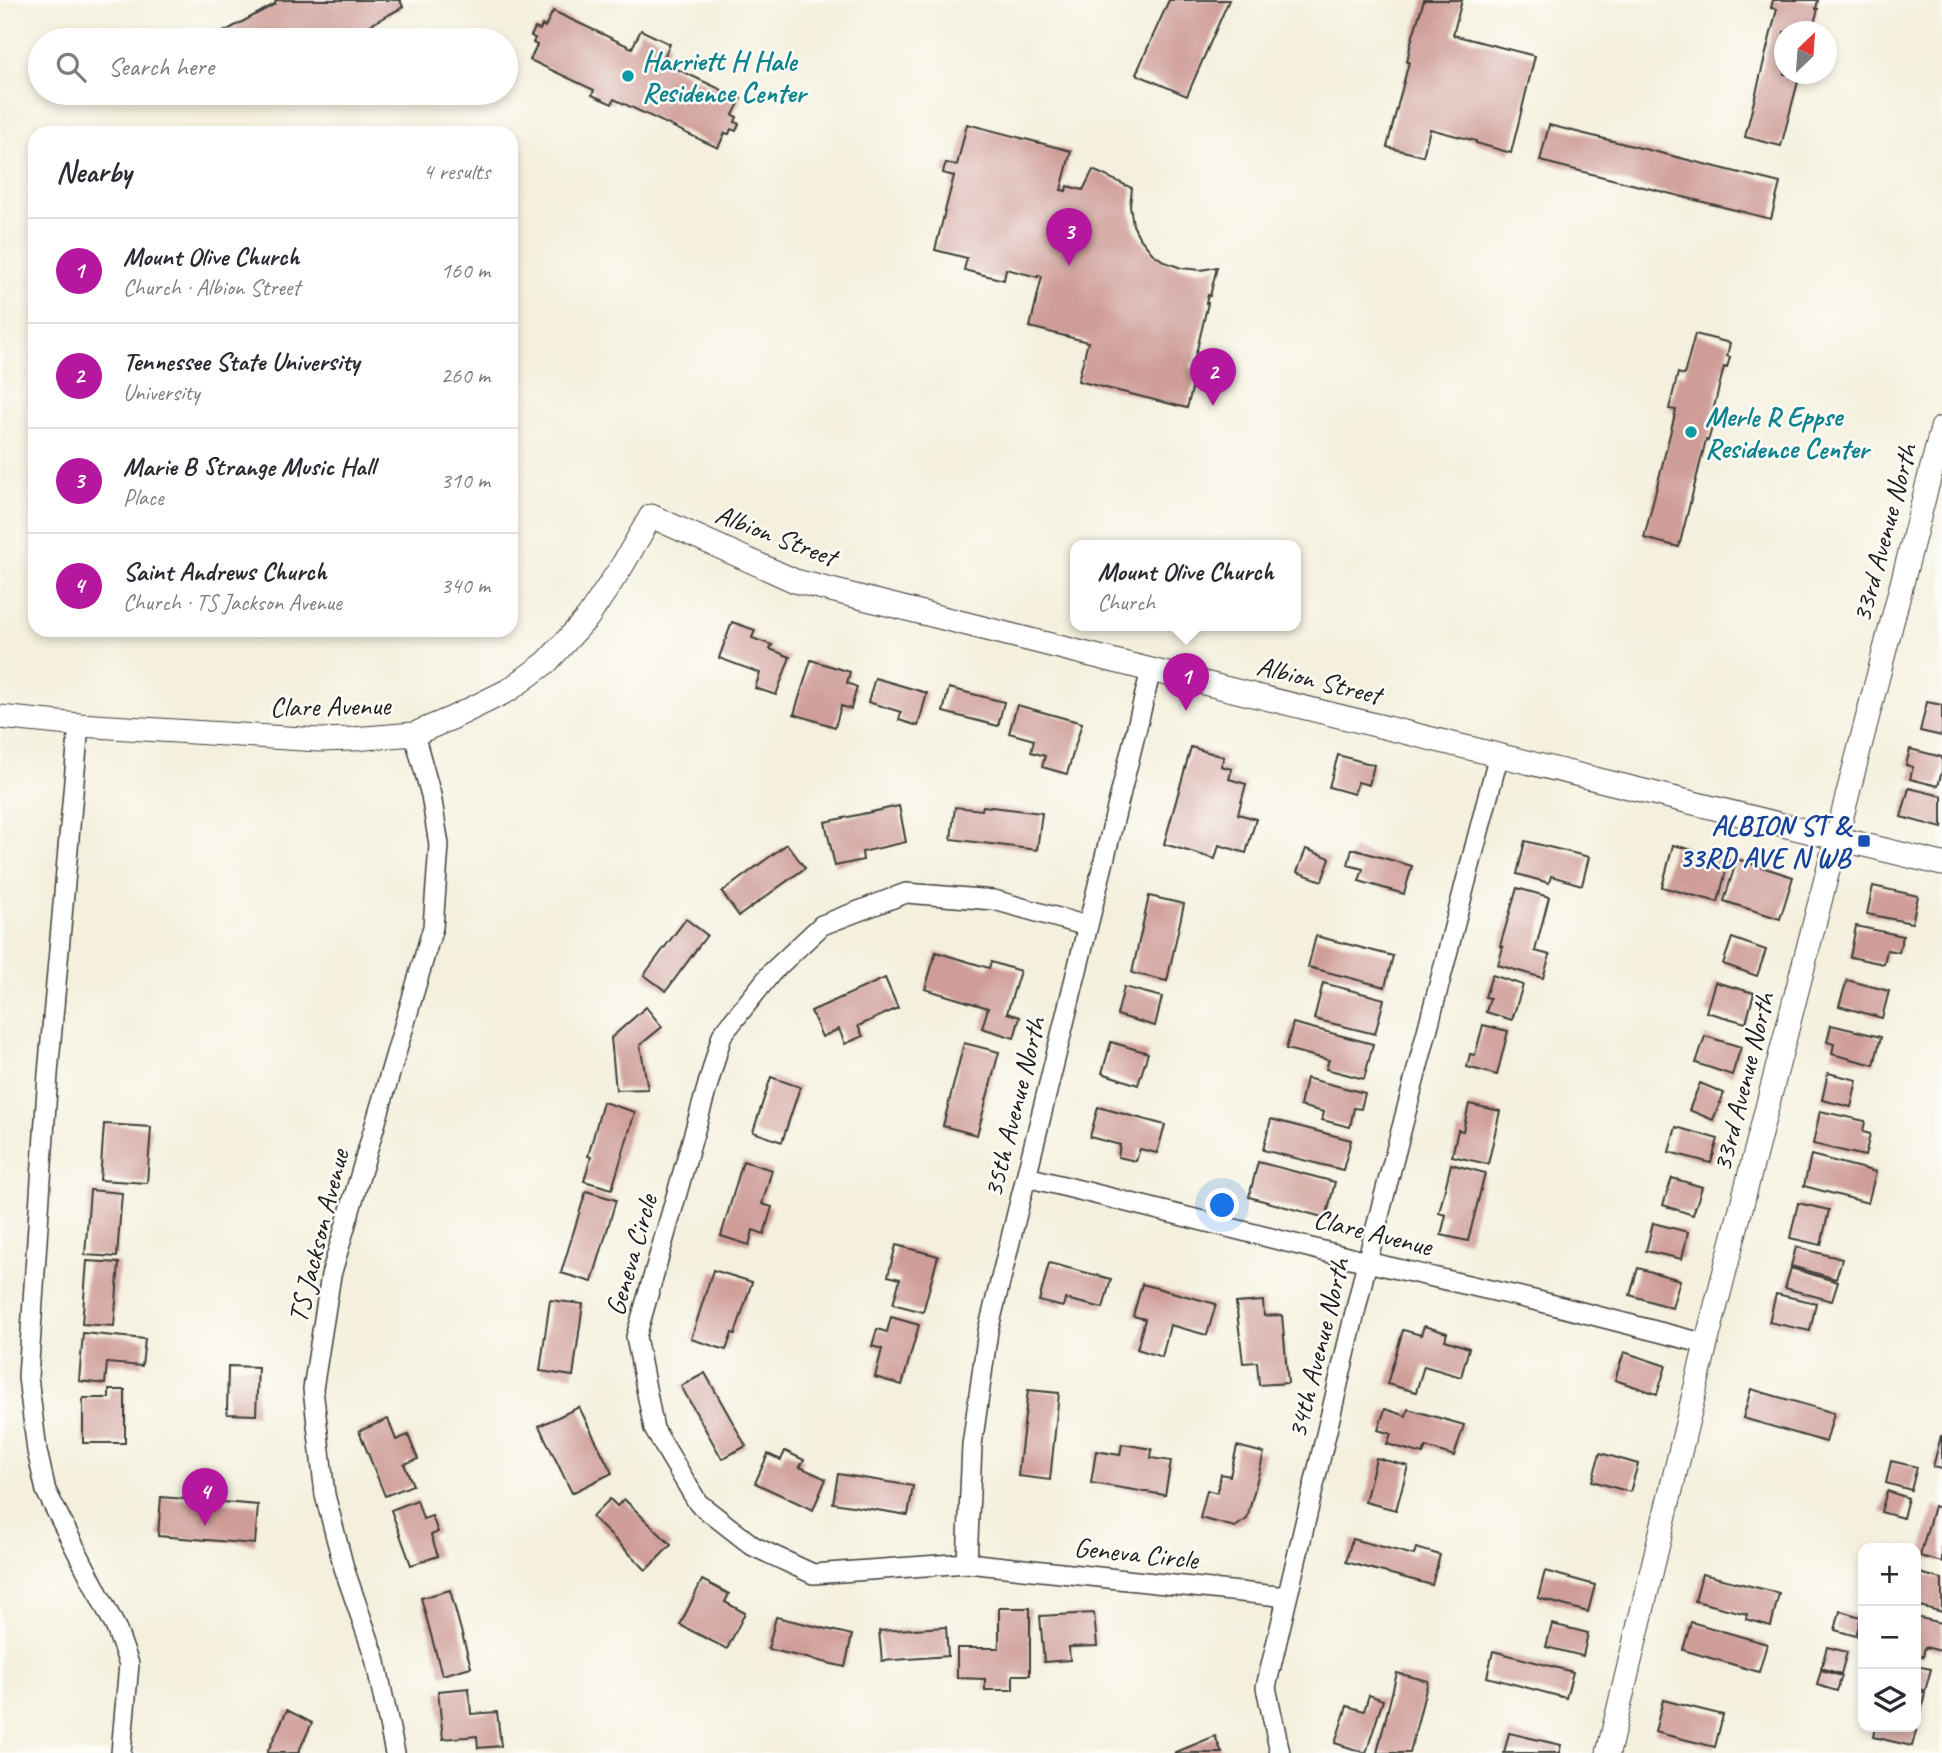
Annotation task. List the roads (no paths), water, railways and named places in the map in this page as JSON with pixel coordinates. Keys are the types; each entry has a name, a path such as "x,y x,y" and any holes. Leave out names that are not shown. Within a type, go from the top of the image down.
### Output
{"street":[{"name":"33rd Avenue North","path":"1608,1753 1706,1344 1942,428"},
{"name":"Albion Street","path":"651,516 795,581 1942,864"},
{"name":"Clare Avenue","path":"0,717 79,725 319,740 414,734 499,695 547,662 588,617 651,516"},
{"name":"35th Avenue North","path":"967,1563 972,1446 988,1331 1151,670"},
{"path":"79,725 48,1074 28,1377 37,1451 46,1492 116,1628 129,1664 121,1753"},
{"name":"TS Jackson Avenue","path":"395,1753 375,1658 344,1568 325,1495 313,1389 331,1275 433,927 439,845 431,794 414,734"},
{"name":"34th Avenue North","path":"1280,1753 1266,1687 1367,1262 1499,754"},
{"name":"Geneva Circle","path":"1087,926 994,900 906,893 822,925 772,972 722,1035 636,1338 654,1429 698,1503 753,1546 813,1574 967,1563 1287,1597"},
{"name":"Clare Avenue","path":"1027,1177 1706,1344"}],"place":[{"name":"Harriett H Hale Residence Center","path":"628,76"},
{"name":"Marie B Strange Music Hall","path":"1069,266"},
{"name":"Tennessee State University","path":"1213,406"},
{"name":"Merle R Eppse Residence Center","path":"1691,432"},
{"name":"Mount Olive Church","path":"1186,711"},
{"name":"ALBION ST & 33RD AVE N WB","path":"1864,841"},
{"name":"Saint Andrews Church","path":"205,1526"}]}
